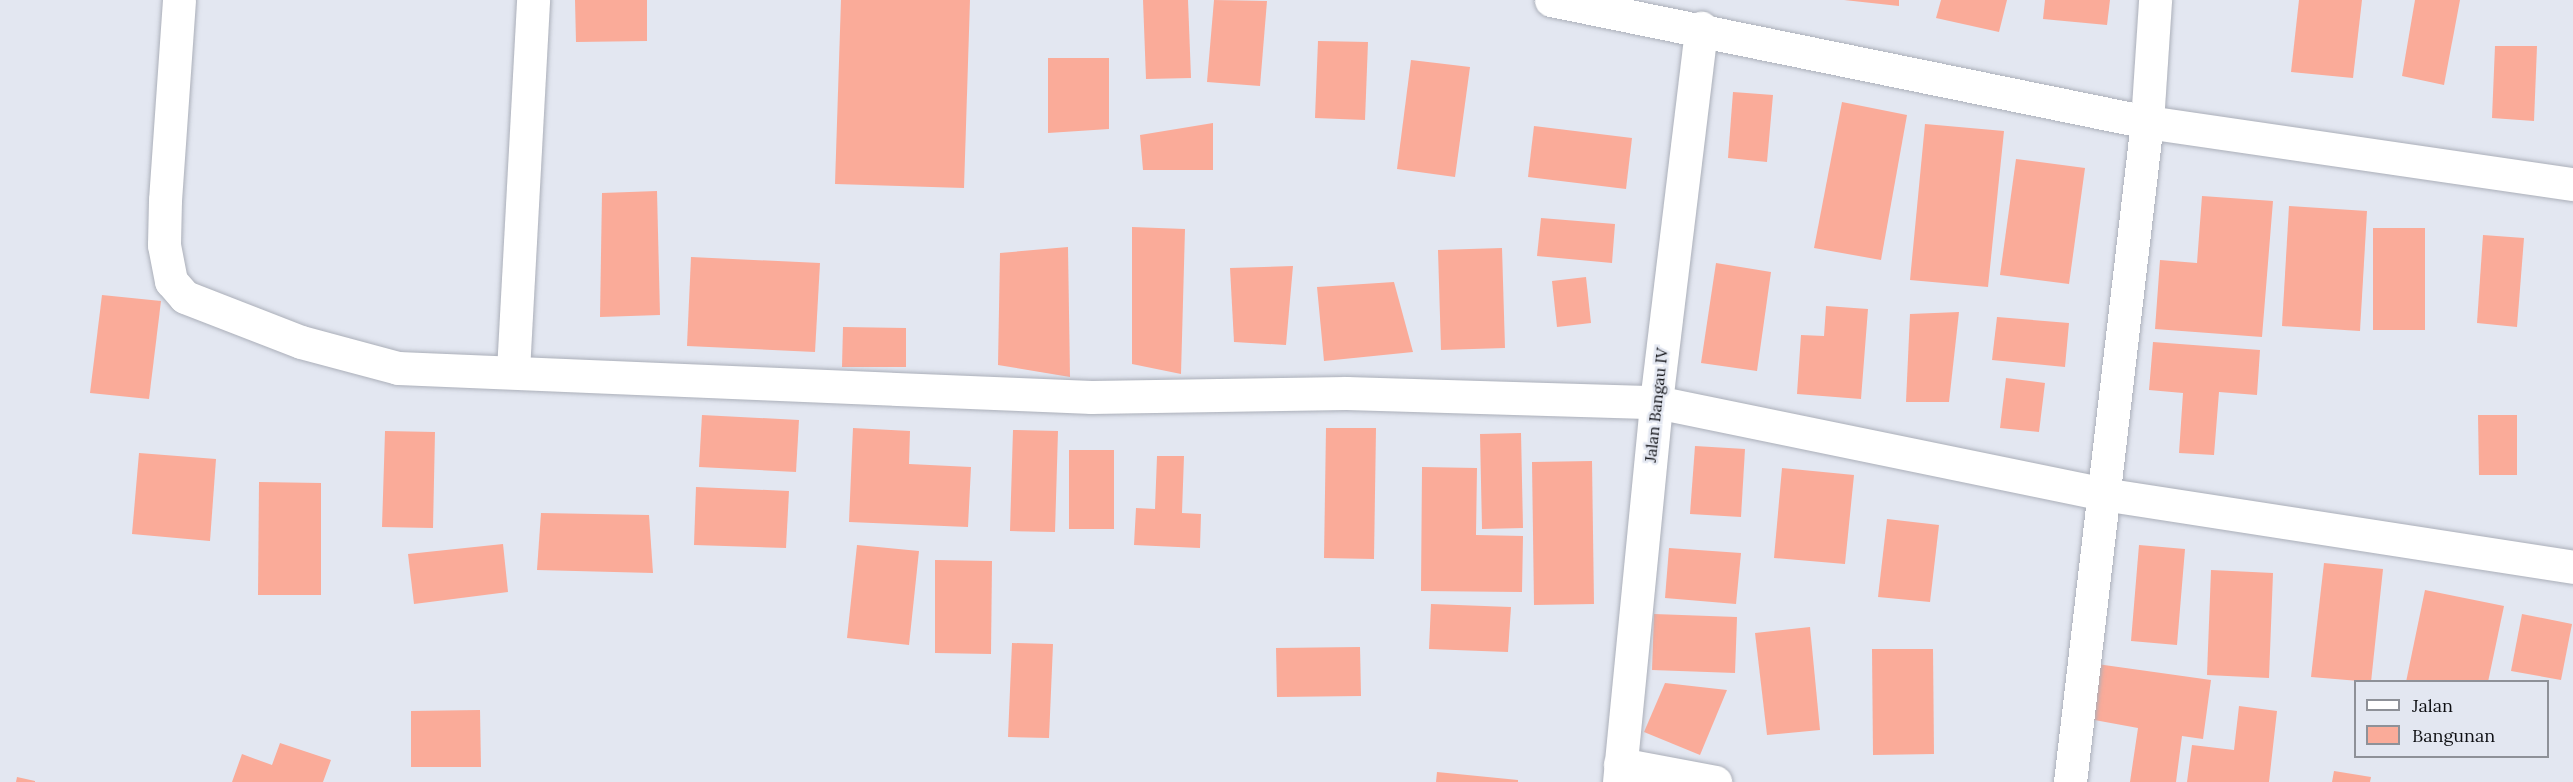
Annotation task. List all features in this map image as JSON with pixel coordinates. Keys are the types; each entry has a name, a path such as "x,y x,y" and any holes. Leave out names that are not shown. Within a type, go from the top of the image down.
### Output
{"street":[{"path":"179,0 164,245 171,281 185,297 301,342 398,368 513,371 1091,397 1346,393 1656,402 2103,494 2573,567"},
{"path":"513,371 532,0"},
{"path":"1551,0 1701,28 2147,122 2573,184"},
{"path":"2070,782 2147,122 2155,0"},
{"name":"Jalan Bangau IV","path":"1619,773 1656,402 1701,28"},
{"path":"1619,773 1715,782"}],"building":[{"path":"575,0 647,0 647,41 576,42"},
{"path":"841,0 970,0 964,188 835,184"},
{"path":"1143,0 1188,0 1191,78 1146,79"},
{"path":"1214,0 1267,1 1260,86 1207,82"},
{"path":"1844,0 1899,0 1899,6"},
{"path":"1941,0 2007,0 1999,32 1936,18"},
{"path":"2045,0 2110,0 2107,25 2043,19"},
{"path":"2299,0 2362,0 2353,78 2291,72"},
{"path":"2415,0 2460,0 2444,85 2402,76"},
{"path":"1318,41 1368,42 1365,120 1315,118"},
{"path":"2495,46 2537,46 2534,121 2492,118"},
{"path":"1048,58 1109,58 1109,129 1048,133"},
{"path":"1411,60 1470,67 1455,177 1397,169"},
{"path":"1733,92 1773,95 1767,162 1728,158"},
{"path":"1842,102 1907,115 1881,260 1814,248"},
{"path":"1213,123 1213,170 1143,170 1140,135"},
{"path":"1925,124 2004,131 1988,287 1910,280"},
{"path":"1534,126 1632,138 1626,189 1528,177"},
{"path":"2016,159 2085,168 2069,284 2000,275"},
{"path":"657,191 660,315 600,317 602,193"},
{"path":"2202,196 2273,201 2262,337 2155,329 2160,260 2197,263"},
{"path":"2289,206 2367,211 2360,331 2282,326"},
{"path":"1541,218 1615,224 1612,263 1537,256"},
{"path":"1132,227 1185,229 1181,374 1132,364"},
{"path":"2373,228 2425,228 2425,330 2373,330"},
{"path":"2483,235 2524,238 2517,327 2477,323"},
{"path":"1068,247 1070,377 998,365 1000,253"},
{"path":"1502,248 1505,348 1441,350 1438,250"},
{"path":"691,257 820,263 815,352 687,346"},
{"path":"1716,263 1771,272 1757,371 1701,363"},
{"path":"1293,266 1286,345 1234,342 1230,268"},
{"path":"1586,277 1591,323 1557,327 1552,281"},
{"path":"1394,282 1413,352 1324,361 1317,287"},
{"path":"102,295 161,301 149,399 90,393"},
{"path":"1826,306 1868,309 1861,399 1797,394 1801,335 1824,336"},
{"path":"1959,312 1949,402 1906,402 1910,314"},
{"path":"1997,317 2069,323 2065,367 1992,360"},
{"path":"843,327 906,328 906,367 842,367"},
{"path":"2153,342 2260,350 2257,395 2219,392 2214,455 2179,453 2183,393 2149,390"},
{"path":"2006,378 2045,383 2039,432 2000,428"},
{"path":"702,415 799,420 796,472 699,467"},
{"path":"2478,415 2517,415 2517,475 2479,475"},
{"path":"853,428 910,431 909,464 971,467 968,527 849,522"},
{"path":"1326,428 1376,428 1374,559 1324,558"},
{"path":"1013,430 1058,431 1055,532 1010,531"},
{"path":"385,431 435,432 433,528 382,527"},
{"path":"1521,433 1523,528 1482,529 1480,434"},
{"path":"1695,446 1745,449 1741,517 1690,514"},
{"path":"1069,450 1114,450 1114,529 1069,529"},
{"path":"139,453 216,459 210,541 132,534"},
{"path":"1157,456 1184,456 1182,513 1201,514 1200,548 1134,545 1136,508 1155,509"},
{"path":"1592,461 1594,604 1534,605 1532,462"},
{"path":"1422,467 1477,468 1476,535 1523,536 1522,592 1421,591"},
{"path":"1782,468 1854,475 1845,564 1774,558"},
{"path":"259,482 321,483 321,595 258,595"},
{"path":"696,487 789,491 786,548 694,545"},
{"path":"541,513 649,515 653,573 537,570"},
{"path":"1887,519 1939,525 1930,602 1878,597"},
{"path":"503,544 508,592 414,604 408,554"},
{"path":"857,545 919,551 909,645 847,638"},
{"path":"2139,545 2185,549 2177,645 2131,641"},
{"path":"1669,548 1741,553 1736,604 1665,598"},
{"path":"935,560 992,561 991,654 935,653"},
{"path":"2324,563 2383,569 2371,680 2311,677"},
{"path":"2211,570 2273,573 2269,678 2207,675"},
{"path":"2425,590 2504,606 2488,680 2406,680"},
{"path":"1431,604 1511,607 1508,652 1429,649"},
{"path":"1654,614 1737,617 1735,673 1652,670"},
{"path":"2522,614 2572,624 2561,680 2511,671"},
{"path":"1810,627 1820,730 1767,735 1755,633"},
{"path":"1012,643 1053,644 1049,738 1008,737"},
{"path":"1360,647 1361,696 1277,697 1276,648"},
{"path":"1872,649 1933,649 1934,754 1873,755"},
{"path":"2097,664 2211,680 2203,739 2182,736 2176,782 2130,782 2138,728 2089,719"},
{"path":"1665,683 1727,690 1700,755 1644,732"},
{"path":"2239,706 2277,711 2269,782 2187,782 2192,745 2234,750"},
{"path":"480,710 481,767 411,767 411,711"},
{"path":"280,743 331,760 323,782 232,782 242,754 272,765"},
{"path":"2334,771 2371,777 2370,782 2332,782"},
{"path":"1437,772 1518,780 1518,782 1436,782"},
{"path":"17,777 35,781 35,782 16,782"}]}
